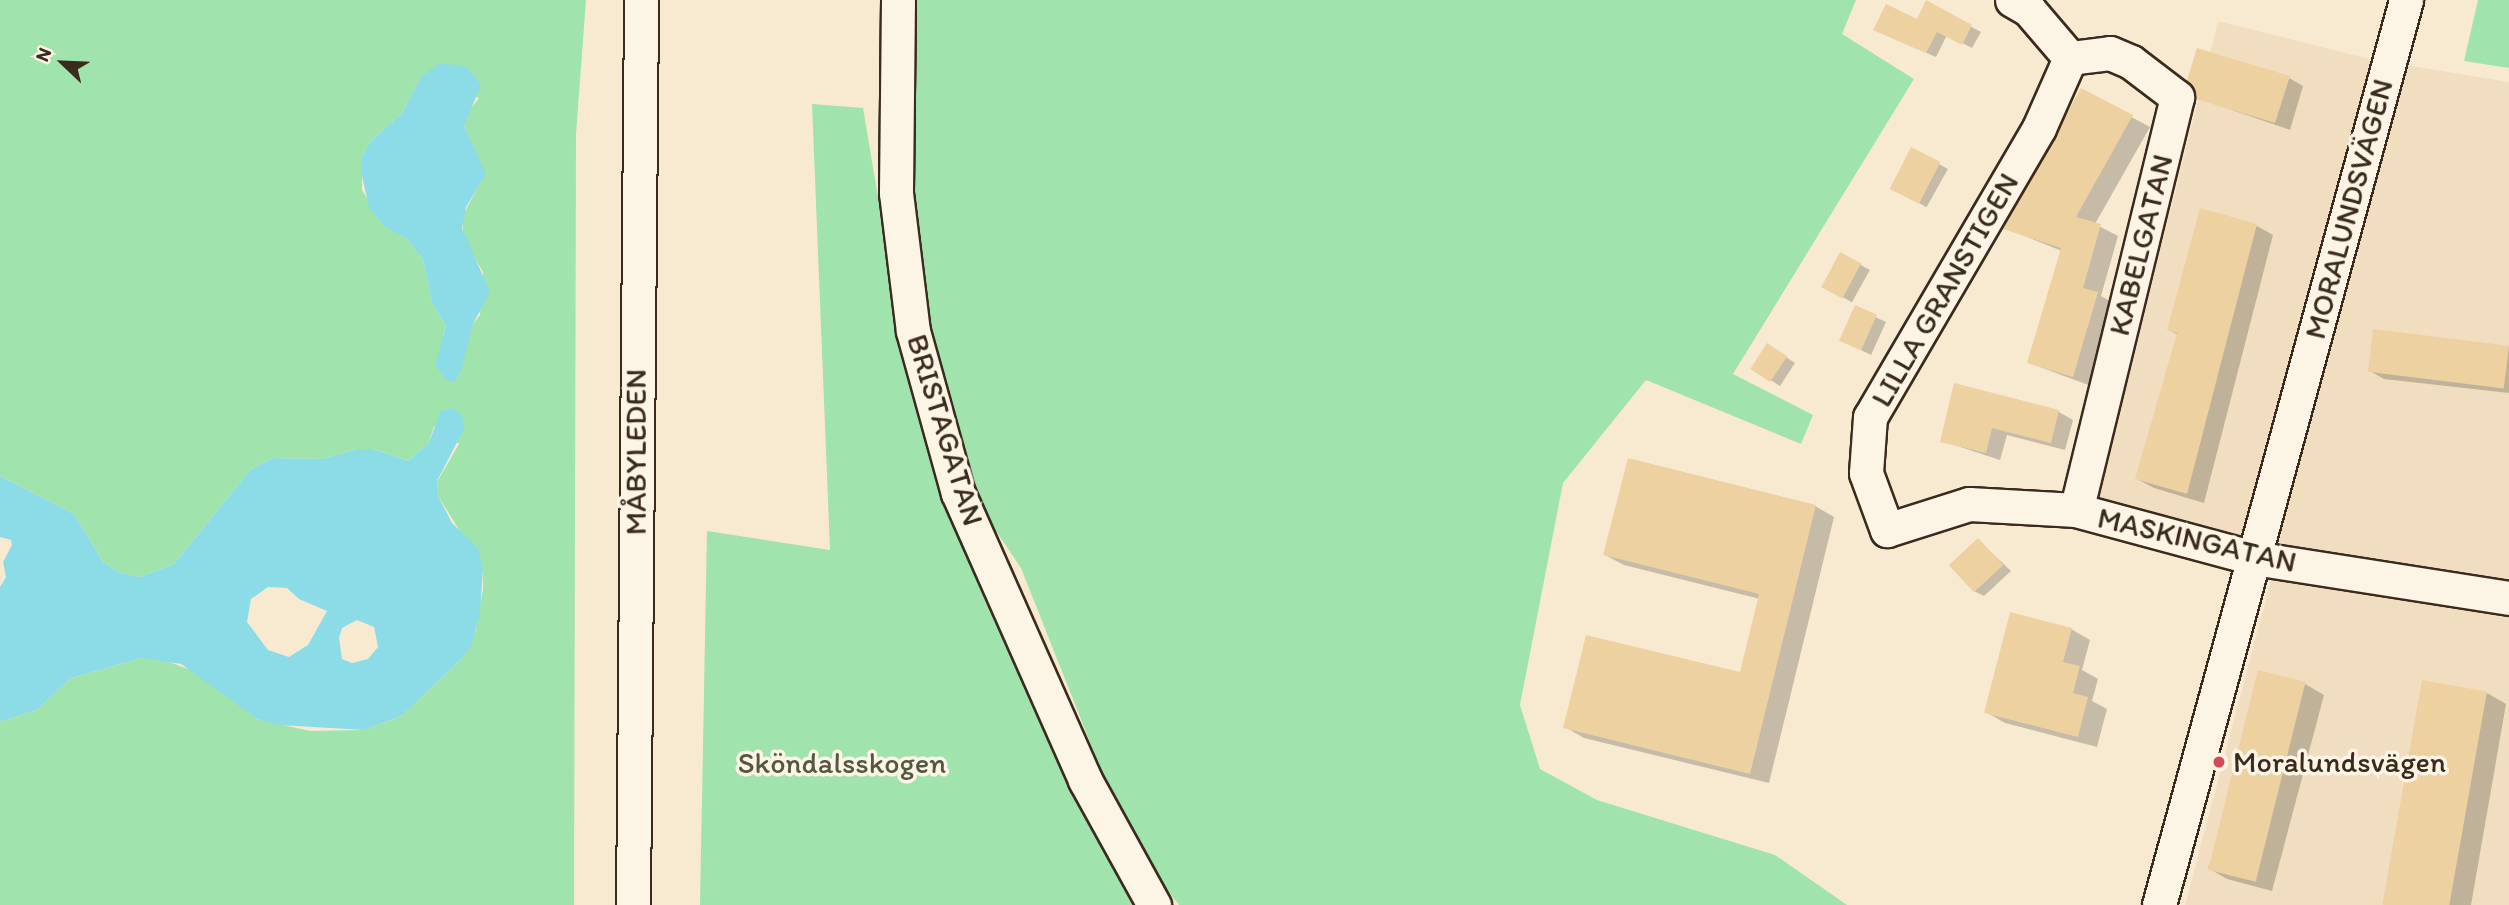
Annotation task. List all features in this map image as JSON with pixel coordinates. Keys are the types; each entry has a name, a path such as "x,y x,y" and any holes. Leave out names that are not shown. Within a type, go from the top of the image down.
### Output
{"street":[{"name":"MÅBYLEDEN","path":"633,905 641,0"},
{"name":"BRISTAGATAN","path":"898,0 896,193 913,331 958,494 1086,780 1154,905"},
{"path":"2012,0 2029,10 2070,58"},
{"name":"MORALUNDSVÄGEN","path":"2159,905 2406,0"},
{"name":"KABELGATAN","path":"2070,58 2109,53 2131,62 2177,97 2076,510"},
{"name":"LILLA GRANSTIGEN","path":"1887,530 1866,473 1870,417 2039,128 2070,58"},
{"name":"MASKINGATAN","path":"1887,530 1969,504 2076,510 2254,558 2509,598"}],"shaded area":[{"path":"2218,21 2369,59 2509,82 2509,580 2249,540 2098,498"},
{"path":"2271,580 2509,617 2509,905 2185,905"}],"green space":[{"path":"0,0 586,0 576,134 574,905 0,905 0,722 37,710 71,678 142,658 162,659 198,673 257,719 310,731 364,730 402,716 461,659 476,630 483,589 483,568 438,496 437,482 459,444 434,426 429,443 408,461 373,449 358,449 322,459 274,458 251,469 174,564 140,577 118,572 103,562 74,514 0,476","holes":["421,77 479,98 465,116 464,126 485,174 462,217 464,239 483,272 480,315 473,324 456,380 443,336 446,326 432,303 423,259 407,239 384,225 362,190 362,156 371,141 402,113"]},
{"path":"914,0 1856,0 1842,34 1914,79 1733,374 1813,415 1801,444 1646,380 1563,483 1520,705 1540,769 1597,800 1775,855 1847,905 1179,905 1128,838 1021,568 963,482 911,286"},
{"path":"2478,0 2509,0 2509,68 2464,61"},
{"name":"Sköndalsskogen","path":"812,104 863,108 895,298 943,489 1027,693 1132,905 700,905 707,531 830,550"}],"water":[{"path":"440,63 467,67 481,85 464,126 486,174 466,207 462,228 490,292 473,324 461,371 456,380 448,382 435,365 446,326 432,303 423,259 407,239 384,226 369,207 361,172 362,156 371,141 402,113 421,77"},
{"path":"452,408 462,415 464,429 437,481 438,496 452,523 478,548 483,568 480,614 471,646 402,716 364,730 279,725 257,719 181,664 142,658 71,678 37,710 0,722 0,587 6,577 3,562 12,545 11,540 0,537 0,476 74,514 103,562 118,572 140,577 174,564 251,469 274,458 322,459 358,449 373,449 408,461 429,443 440,412","holes":["268,587 287,588 299,599 327,611 308,645 289,657 268,650 247,622 251,599","357,620 374,627 378,647 368,659 352,663 342,659 339,638 342,628"]}],"building":[{"path":"1926,0 1972,25 1962,45 1937,32 1926,53 1873,30 1886,4 1917,19"},
{"path":"2197,48 2290,76 2275,123 2196,99 2187,80"},
{"path":"2081,88 2133,115 2076,217 2101,224 2083,288 2098,292 2073,377 2027,363 2061,248 2003,229"},
{"path":"1911,147 1940,162 1919,204 1890,189"},
{"path":"2200,208 2257,224 2187,494 2135,479 2177,333 2167,330"},
{"path":"1840,252 1861,263 1842,299 1821,287"},
{"path":"1855,305 1877,315 1861,350 1839,341"},
{"path":"2373,329 2509,346 2504,388 2368,372"},
{"path":"1767,343 1787,356 1770,382 1750,369"},
{"path":"1954,383 2059,410 2051,443 1992,428 1986,453 1940,442"},
{"path":"1628,458 1816,505 1750,774 1563,728 1586,635 1740,672 1759,594 1603,555"},
{"path":"1978,538 2003,565 1974,592 1949,565"},
{"path":"2010,612 2072,628 2063,662 2080,666 2073,693 2088,697 2078,737 1984,713"},
{"path":"2258,670 2306,682 2256,882 2208,870"},
{"path":"2422,680 2487,691 2449,905 2382,905"}],"place":[{"name":"Moralundsvägen","path":"2219,762"}]}
